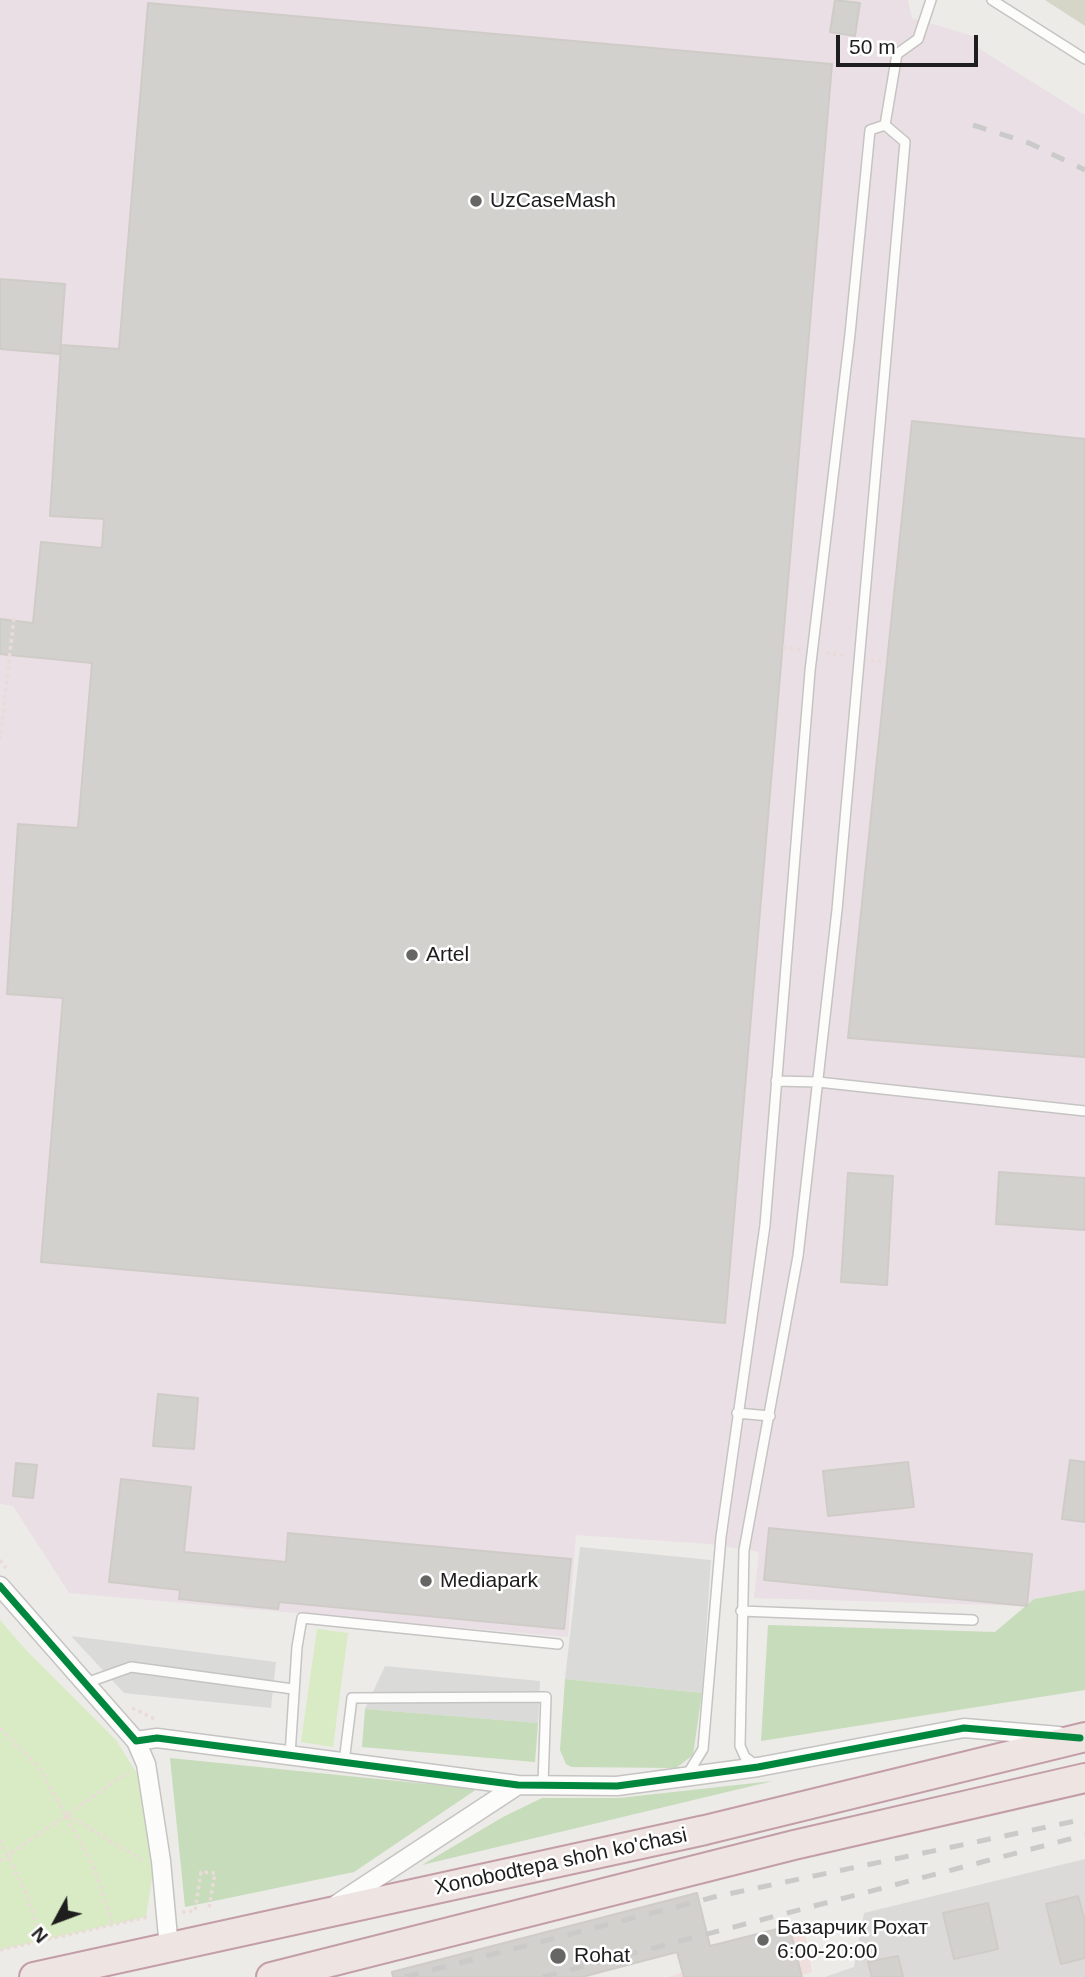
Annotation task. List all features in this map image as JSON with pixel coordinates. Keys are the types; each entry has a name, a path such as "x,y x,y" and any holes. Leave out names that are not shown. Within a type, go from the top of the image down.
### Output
{"highway":[{"path":"1080,1738 1085,1776"},
{"name":"Xonobodtepa shoh ko'chasi","path":"34,1977 705,1830 1080,1738"},
{"name":"Xonobodtepa shoh ko'chasi","path":"271,1977 781,1848 1085,1776"}],"street":[{"path":"0,1586 84,1684 116,1714 136,1741 146,1765 162,1872 169,1948"},
{"path":"136,1741 157,1738 518,1785 617,1786 758,1767 964,1728 1080,1738"},
{"path":"322,1914 518,1785"}],"lane":[{"path":"885,125 897,54 918,39 931,0"},
{"path":"992,0 1085,59"},
{"path":"683,1779 696,1764 703,1749 721,1537 765,1225 810,671 850,334 870,130 885,125"},
{"path":"758,1767 745,1757 740,1746 744,1550 798,1256 818,1082 867,584 905,142 885,125"},
{"path":"776,1081 818,1082 1085,1111"},
{"path":"737,1413 770,1416"},
{"path":"741,1611 972,1620"},
{"path":"289,1755 293,1689 302,1618 558,1644"},
{"path":"84,1684 131,1667 293,1689"},
{"path":"344,1762 352,1698 546,1697 542,1784"}],"path":[{"path":"0,740 14,617"},
{"path":"783,647 808,651"},
{"path":"821,653 847,656"},
{"path":"860,658 885,662"},
{"path":"0,1728 40,1769 66,1814 94,1867 113,1924"},
{"path":"0,1861 131,1770 146,1765"},
{"path":"66,1814 162,1872"},
{"path":"0,1840 42,1940"},
{"path":"195,1911 201,1872 215,1873 209,1908"},
{"path":"0,1950 166,1912"}],"shaded area":[{"path":"0,0 908,0 912,18 976,37 975,46 1085,115 1085,1590 1034,1599 1027,1606 754,1598 759,1552 710,1544 576,1535 568,1637 69,1593 13,1506 0,1504"},
{"path":"1045,0 1085,0 1085,26"},
{"path":"580,1547 711,1560 702,1693 565,1679"},
{"path":"71,1636 276,1662 271,1708 124,1693"},
{"path":"385,1666 540,1681 538,1723 365,1709"},
{"path":"1085,1859 1085,1977 825,1977 854,1967 864,1913"},
{"name":"Базарчик Рохат 6:00-20:00","path":"804,1928 812,1972 796,1977 669,1977"}],"green space":[{"path":"1085,1590 1085,1690 761,1741 768,1625 995,1632 1034,1599"},
{"path":"0,1620 26,1650 116,1740 138,1775 153,1872 146,1917 0,1950"},
{"path":"317,1629 348,1633 333,1747 301,1742"},
{"path":"565,1679 702,1693 693,1755 676,1768 571,1767 566,1764 560,1750"},
{"path":"365,1709 538,1723 535,1762 362,1747"},
{"path":"170,1758 477,1789 354,1872 185,1907"},
{"path":"773,1781 422,1865 503,1817 542,1798 619,1798"}],"building":[{"path":"835,0 860,3 855,36 830,32"},
{"name":"Artel","path":"148,3 832,64 725,1323 41,1262 63,998 7,994 18,824 78,828 92,663 0,654 0,619 33,623 41,542 102,548 104,519 50,516 61,345 119,349"},
{"path":"0,279 65,284 60,354 0,349"},
{"path":"912,421 1085,439 1085,1057 848,1038"},
{"path":"999,1172 1085,1178 1085,1230 996,1224"},
{"path":"848,1173 893,1176 887,1285 841,1282"},
{"path":"158,1394 198,1398 194,1449 153,1446"},
{"path":"1070,1460 1085,1462 1085,1522 1062,1519"},
{"path":"908,1462 914,1507 828,1516 823,1471"},
{"path":"16,1463 37,1465 33,1498 13,1496"},
{"path":"121,1479 191,1487 184,1552 286,1562 288,1533 571,1559 564,1629 279,1602 278,1609 179,1599 180,1590 109,1582"},
{"path":"769,1528 1032,1554 1027,1606 764,1580"},
{"path":"697,1893 710,1946 789,1926 802,1977 684,1977 677,1952 582,1977 393,1977 392,1972"},
{"path":"1078,1896 1085,1921 1085,1958 1061,1964 1046,1904"},
{"path":"988,1903 998,1949 954,1959 943,1913"},
{"path":"898,1956 903,1977 872,1977 868,1962"}],"railway":[{"path":"973,125 1029,143 1085,170"},
{"path":"405,1977 714,1897 1085,1819"},
{"path":"543,1977 1085,1835"}],"cycle path":[{"path":"0,1586 136,1741 157,1738 518,1785 617,1786 758,1767 964,1728 1080,1738"}],"place":[{"name":"UzCaseMash","path":"476,201"},
{"name":"Artel","path":"412,955"},
{"name":"Mediapark","path":"426,1581"},
{"name":"Базарчик Рохат 6:00-20:00","path":"763,1940"},
{"name":"Rohat","path":"558,1956"}]}
